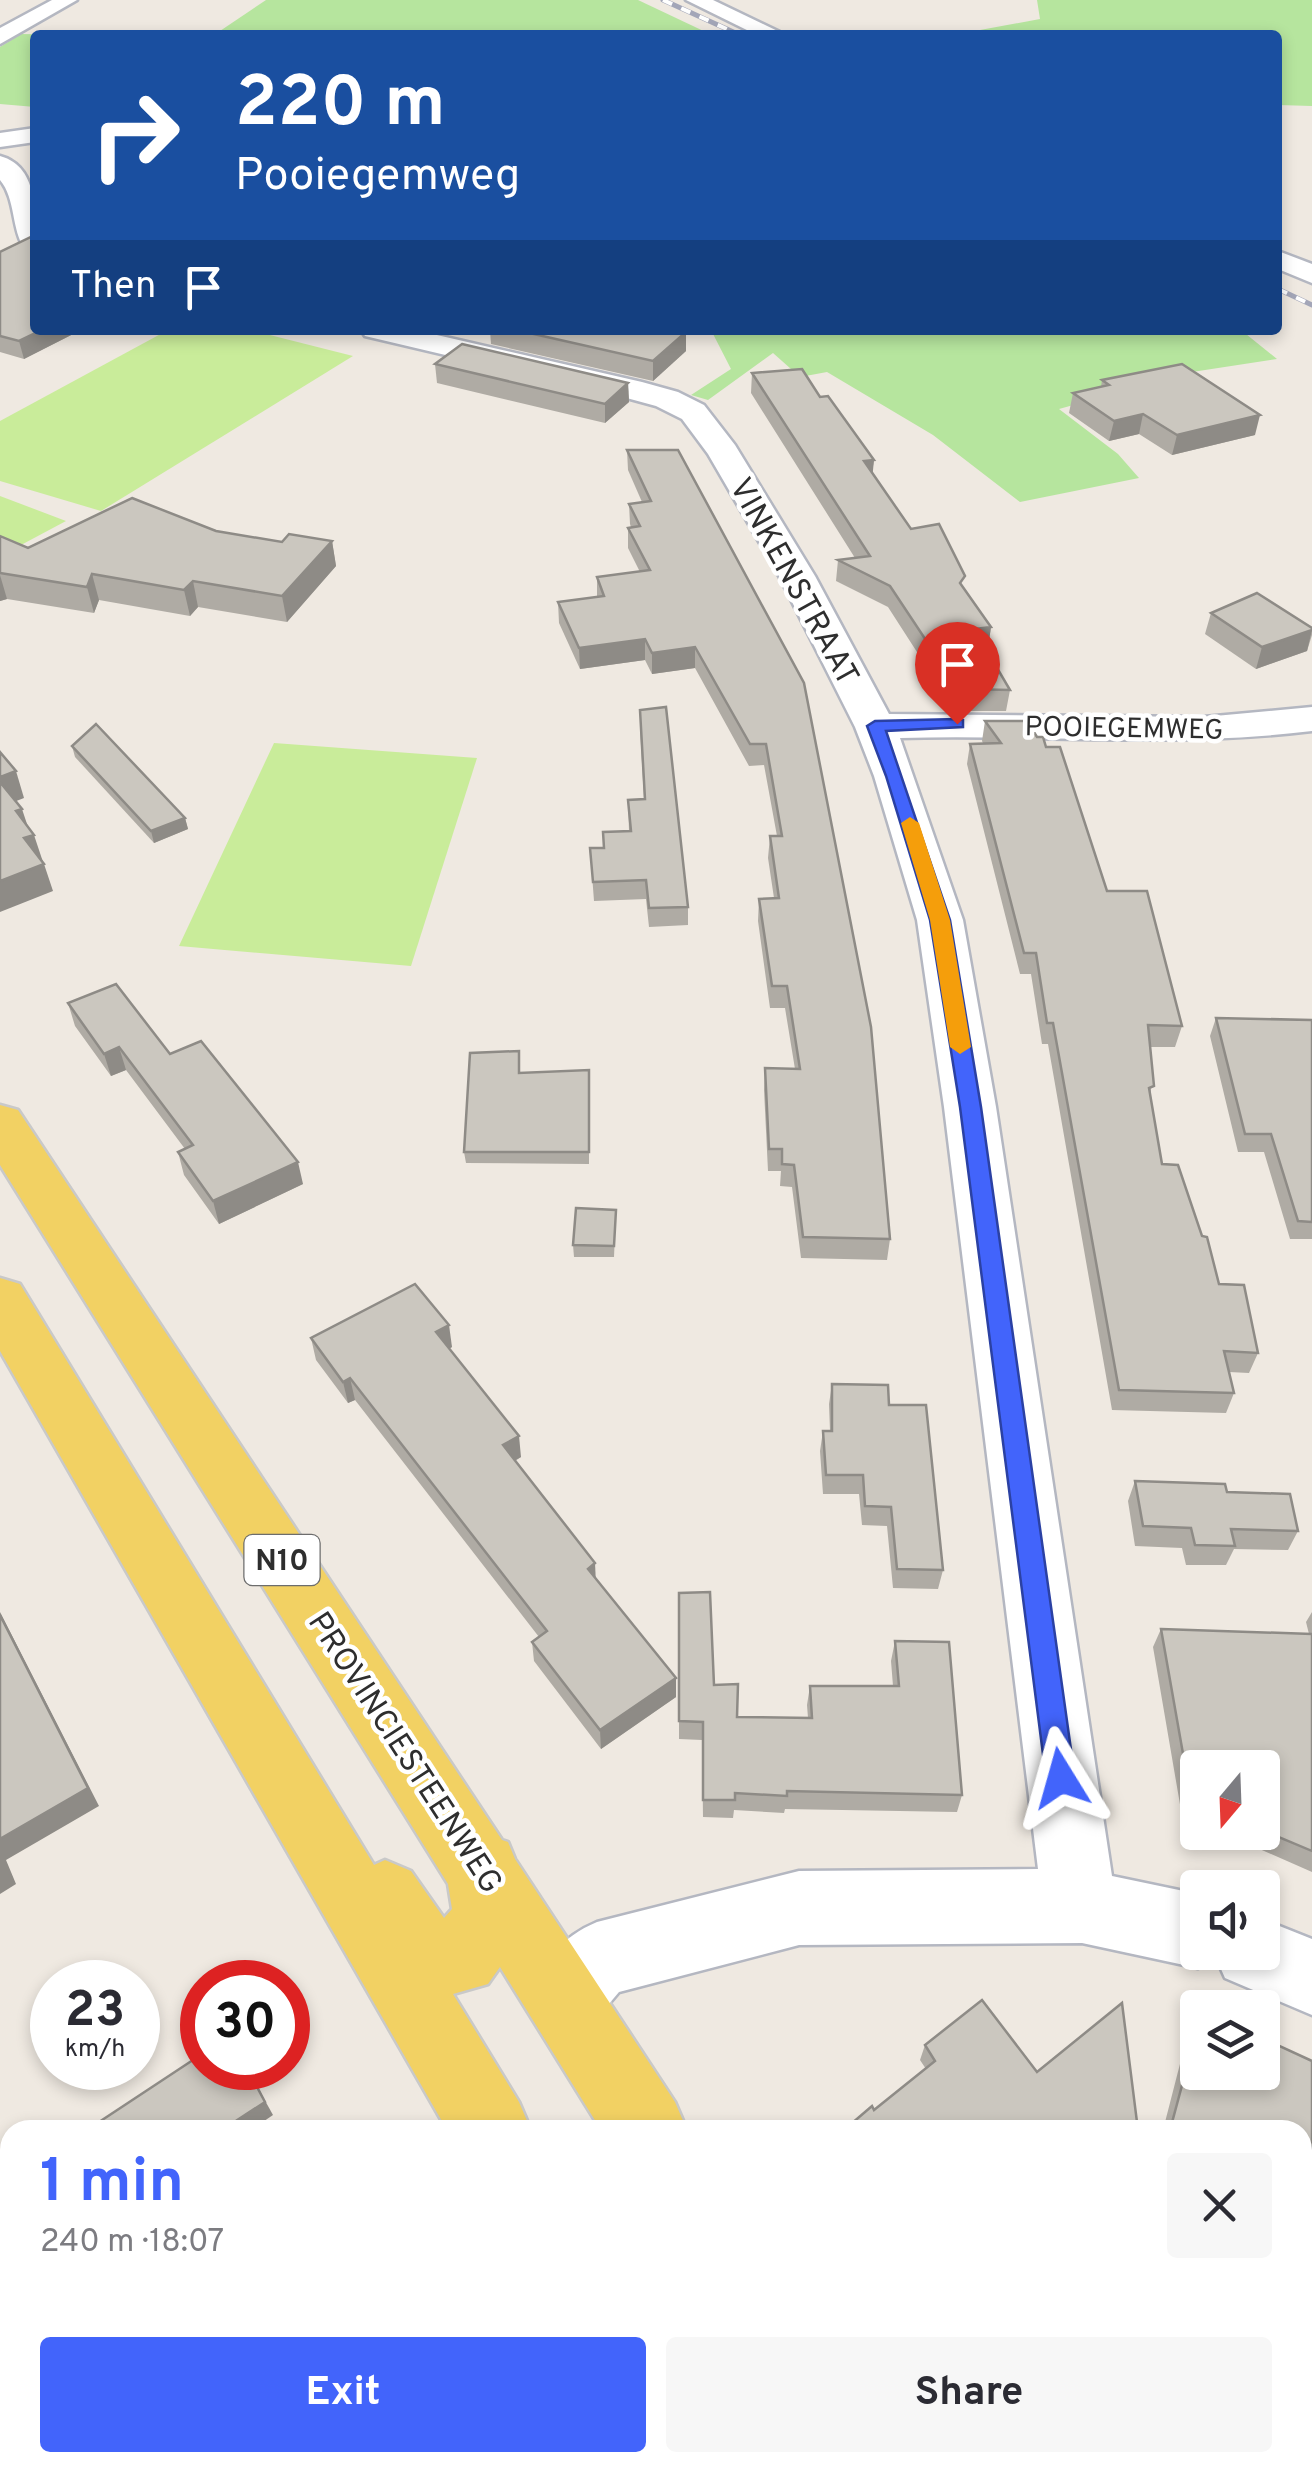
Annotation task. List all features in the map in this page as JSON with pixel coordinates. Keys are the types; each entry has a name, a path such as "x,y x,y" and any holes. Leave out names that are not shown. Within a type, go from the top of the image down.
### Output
{"main road":[{"name":"PROVINCIESTEENWEG","path":"0,1123 641,2120"},
{"path":"0,1300 485,2120"},
{"path":"335,1869 382,1894 424,1954 461,1957 490,1919 482,1868"}],"street":[{"path":"0,38 67,0"},
{"path":"696,0 764,30"},
{"path":"0,140 30,136"},
{"path":"0,164 19,186 30,236"},
{"path":"1282,261 1312,275"},
{"name":"VINKENSTRAAT","path":"397,335 649,394 693,412 723,452 796,576 875,726 895,776 940,920 970,1107 1072,1857 1082,1906"},
{"name":"POOIEGEMWEG","path":"875,726 957,724 1222,731 1312,720"},
{"path":"565,1997 597,1960 799,1908 1082,1906 1180,1927"},
{"path":"1280,1964 1312,1977"}],"green space":[{"path":"266,0 638,0 701,30 221,30"},
{"path":"1037,0 1312,0 1312,106 1282,105 1282,30 980,30 1040,19"},
{"path":"21,34 30,34 30,107 0,104 0,47"},
{"path":"159,335 270,335 353,356 101,511 0,481 0,421"},
{"path":"714,335 1247,335 1277,359 1192,372 1059,409 1118,454 1139,478 1020,502 933,435 827,372 800,377 773,353 708,400 691,395 731,369"},
{"path":"0,496 66,521 21,545 0,537"},
{"path":"274,743 477,758 411,966 179,946"}],"building":[{"path":"30,237 32,335 19,341 0,336 0,252"},
{"path":"538,335 683,335 653,361"},
{"path":"462,344 628,383 605,404 435,364"},
{"path":"1182,364 1260,415 1177,435 1143,414 1114,421 1073,393 1109,385 1102,380"},
{"path":"802,369 820,397 828,396 874,460 864,461 911,529 939,524 965,576 960,583 991,627 975,629 995,655 990,656 1010,690 965,689 953,672 947,672 890,586 838,560 870,556 752,373"},
{"path":"627,450 678,450 804,683 871,1027 890,1239 803,1237 794,1165 782,1164 782,1149 769,1149 765,1068 800,1069 787,986 772,986 759,899 779,898 770,836 782,836 766,744 750,744 695,647 652,653 645,639 579,648 558,602 604,596 597,577 650,570 628,528 640,526 629,504 651,501"},
{"path":"132,498 216,531 282,542 289,534 332,541 282,596 193,581 184,590 92,574 87,587 0,573 0,536 28,548"},
{"path":"1257,593 1312,630 1262,647 1211,613"},
{"path":"666,707 688,907 649,908 646,880 593,882 590,848 604,848 603,832 631,831 628,800 645,799 640,710"},
{"path":"985,721 1027,721 1037,737 1043,737 1046,747 1060,747 1107,891 1147,891 1182,1026 1148,1025 1154,1086 1149,1088 1162,1164 1178,1165 1202,1236 1207,1237 1219,1284 1244,1285 1258,1353 1224,1351 1234,1393 1119,1390 1053,1023 1047,1023 1036,953 1024,953 970,744 1001,743"},
{"path":"96,724 185,818 151,831 72,746"},
{"path":"0,752 16,771 0,777"},
{"path":"0,782 22,809 16,811 34,835 24,838 44,864 0,881"},
{"path":"116,984 170,1054 201,1041 298,1162 213,1201 178,1152 193,1145 119,1047 104,1054 68,1003"},
{"path":"1216,1018 1312,1020 1312,1222 1298,1221 1271,1134 1245,1134"},
{"path":"519,1051 519,1073 589,1070 589,1152 464,1152 470,1053"},
{"path":"576,1208 616,1210 614,1246 573,1245"},
{"path":"415,1284 449,1325 436,1332 519,1436 503,1445 595,1563 588,1569 676,1678 600,1730 532,1642 547,1631 350,1378 343,1382 311,1338"},
{"path":"832,1384 888,1385 889,1405 926,1405 943,1570 897,1569 891,1507 865,1506 863,1475 826,1475 823,1431 832,1431"},
{"path":"1135,1481 1225,1484 1227,1492 1290,1494 1298,1531 1231,1529 1235,1546 1195,1545 1191,1528 1143,1526"},
{"path":"710,1592 714,1685 738,1684 737,1717 812,1718 810,1686 899,1686 895,1641 949,1642 962,1795 787,1791 787,1796 735,1793 735,1800 703,1800 703,1722 679,1721 679,1593"},
{"path":"0,1615 88,1788 0,1839"},
{"path":"1161,1629 1312,1634 1312,1851 1280,1838 1280,1750 1182,1750"},
{"path":"982,2000 1037,2072 1122,2003 1137,2120 856,2120 935,2061 925,2045"},
{"path":"1280,2046 1312,2061 1312,2120 1173,2120 1181,2090 1280,2090"},
{"path":"180,2069 180,2090 259,2090 265,2102 237,2120 102,2120 148,2090 160,2090 160,2082"}],"railway":[{"path":"663,0 729,30"},
{"path":"1282,291 1312,305"}],"slow traffic":[{"path":"910,823 940,920 960,1047"}],"route":[{"path":"957,724 875,726 895,776 940,920 970,1107 1061,1778"}]}
